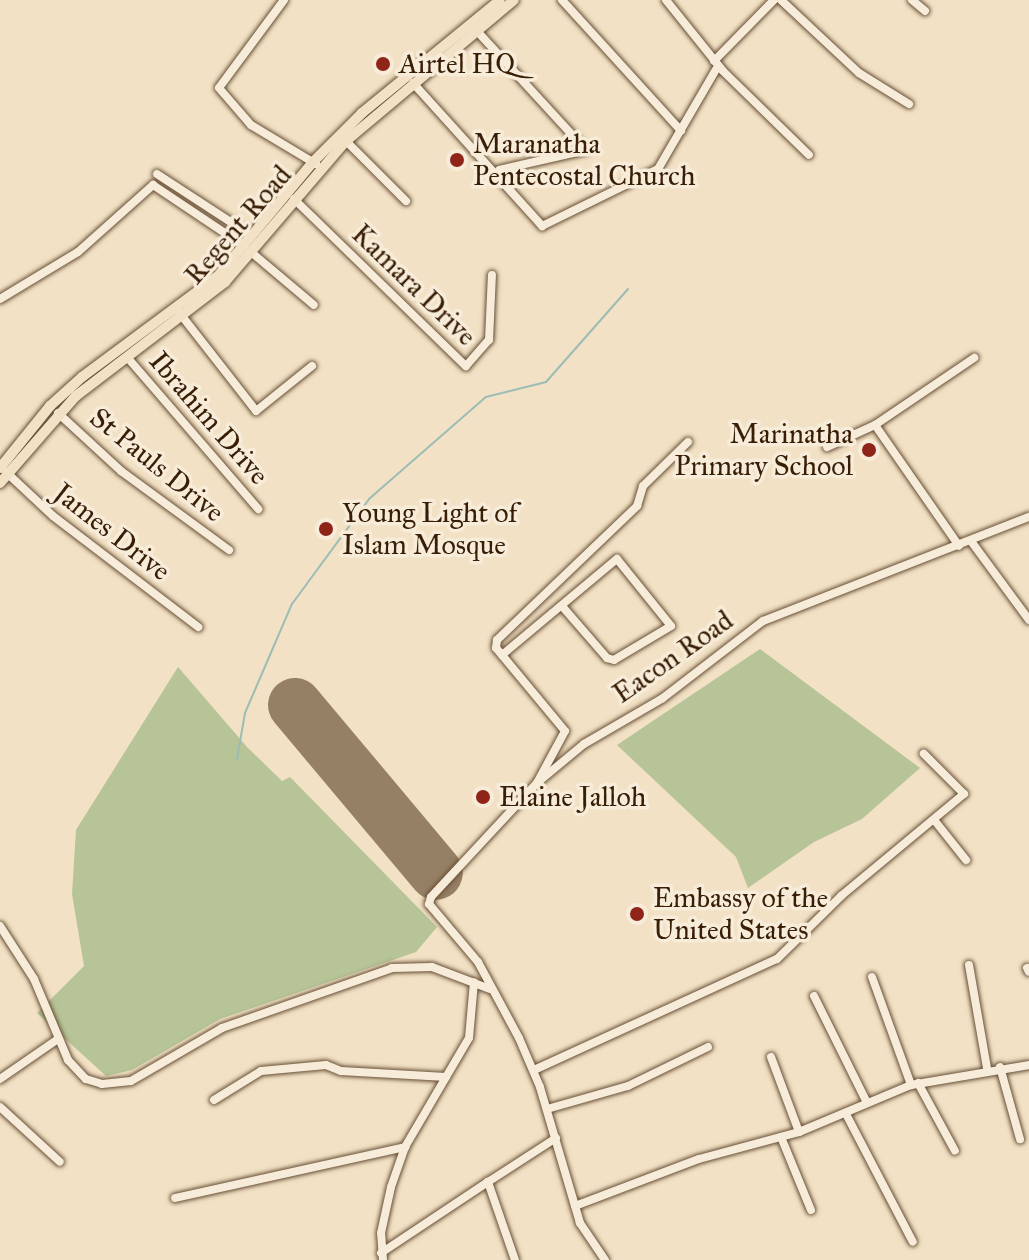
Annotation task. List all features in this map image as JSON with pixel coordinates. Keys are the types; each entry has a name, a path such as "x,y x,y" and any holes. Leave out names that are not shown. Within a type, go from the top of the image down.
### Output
{"main road":[{"name":"Regent Road","path":"2,475 74,384 213,294 247,249 294,199 316,165 346,141 372,110 413,83 477,31 507,1"},
{"name":"Regent Road","path":"247,249 252,236 316,165 372,110 507,1"},
{"name":"Regent Road","path":"2,475 58,413 180,314"}],"street":[{"path":"284,0 219,88 251,125 316,165"},
{"path":"562,0 681,131"},
{"path":"666,0 716,63 809,155"},
{"path":"413,83 542,226 655,171 681,131 716,63 781,0 859,73 909,104"},
{"path":"912,0 925,11"},
{"path":"477,31 586,150 499,170"},
{"path":"346,141 406,201"},
{"path":"157,174 252,236"},
{"path":"0,299 93,241 144,188 153,185 247,249 314,305"},
{"name":"Kamara Drive","path":"294,199 466,366 489,340 492,275"},
{"path":"180,314 256,411 312,366"},
{"name":"Ibrahim Drive","path":"127,357 258,509"},
{"path":"827,447 875,425 974,358"},
{"name":"St Pauls Drive","path":"58,413 121,471 229,550"},
{"path":"875,425 959,546"},
{"path":"537,783 565,731 496,648 504,630 637,506 643,486 688,442"},
{"name":"James Drive","path":"2,475 198,627"},
{"name":"Eacon Road","path":"490,989 478,962 429,904 431,897 537,783 584,744 663,698 763,621 803,601 959,546 1029,517"},
{"path":"971,541 1029,620"},
{"path":"502,655 617,559 671,626 614,660 607,658 562,606"},
{"path":"534,1070 777,959 841,896 935,821 964,792 924,754"},
{"path":"935,821 966,860"},
{"path":"0,926 29,970 68,1060 86,1079 122,1084 222,1028 392,968 432,967 490,989 534,1070 585,1235 605,1260"},
{"path":"969,965 987,1068"},
{"path":"872,977 915,1084 955,1151"},
{"path":"382,1256 385,1211 405,1147 469,1038 474,982"},
{"path":"814,996 867,1103"},
{"path":"0,1079 58,1039"},
{"path":"547,1109 628,1086 708,1047"},
{"path":"771,1057 799,1132"},
{"path":"214,1100 261,1071 326,1065 341,1071 446,1077"},
{"path":"575,1206 713,1155 799,1132 915,1084 987,1068 1029,1065"},
{"path":"1000,1067 1020,1139"},
{"path":"0,1107 60,1162"},
{"path":"846,1114 913,1242"},
{"path":"781,1137 811,1210"},
{"path":"382,1256 556,1138"},
{"path":"175,1198 377,1149 405,1147"},
{"path":"488,1182 515,1260"}],"green space":[{"path":"760,649 920,768 862,819 814,842 748,888 736,857 617,745"},
{"path":"178,667 247,747 282,781 290,777 437,927 416,952 220,1019 132,1070 106,1076 37,1013 84,966 72,894 76,830"}],"waterway":[{"path":"237,759 245,713 292,604 369,499 486,397 546,382 628,289"}],"runway":[{"path":"295,705 436,873"}],"place":[{"name":"Airtel HQ","path":"383,64"},
{"name":"Maranatha Pentecostal Church","path":"457,160"},
{"name":"Marinatha Primary School","path":"869,450"},
{"name":"Young Light of Islam Mosque","path":"326,529"},
{"name":"Elaine Jalloh","path":"483,797"},
{"name":"Embassy of the United States","path":"637,914"}]}
